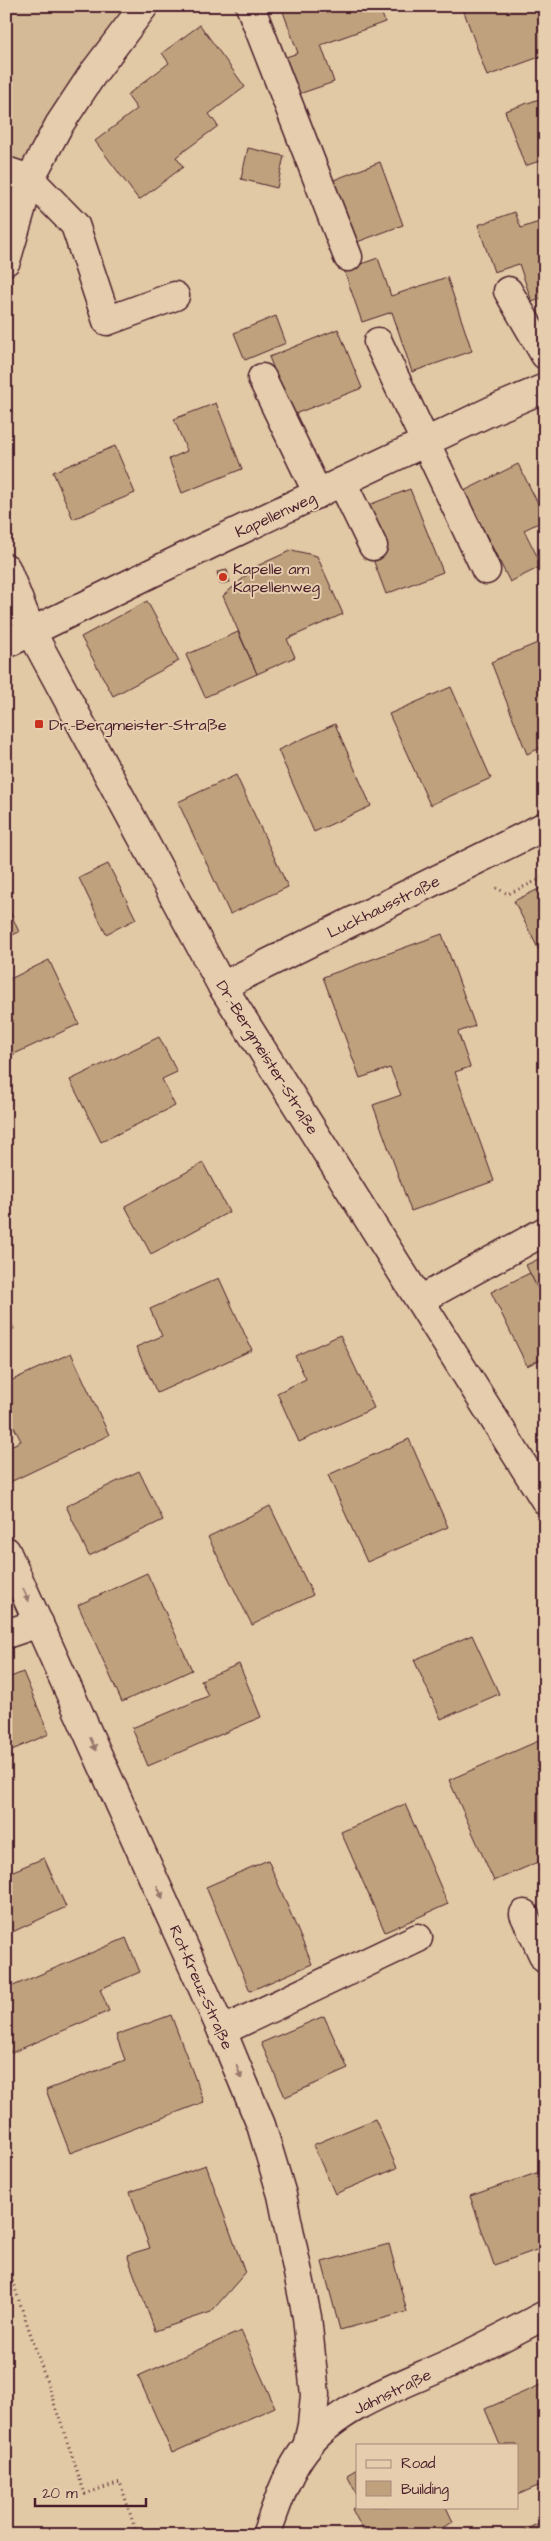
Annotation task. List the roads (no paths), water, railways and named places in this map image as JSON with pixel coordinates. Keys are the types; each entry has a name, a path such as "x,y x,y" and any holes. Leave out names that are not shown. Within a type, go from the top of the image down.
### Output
{"street":[{"path":"6,261 18,175 60,125 92,75 144,6"},
{"path":"250,6 348,257"},
{"path":"18,175 74,225 107,321 175,296"},
{"path":"508,291 545,355"},
{"path":"378,342 486,570"},
{"path":"262,378 318,494"},
{"name":"Kapellenweg","path":"6,644 426,442 545,388"},
{"path":"342,482 372,546"},
{"name":"Dr.-Bergmeister-Straße","path":"6,568 31,631 222,986 545,1500"},
{"name":"Luckhausstraße","path":"222,986 545,826"},
{"path":"420,1300 545,1231"},
{"name":"Rot-Kreuz-Straße","path":"6,1551 222,2031 261,2125 282,2195 299,2270 314,2367 312,2425 307,2447"},
{"path":"6,1634 39,1623"},
{"path":"524,1914 545,1958"},
{"path":"222,2031 418,1938"},
{"name":"Jahnstraße","path":"266,2535 282,2490 307,2447 358,2406 545,2316"}],"place":[{"name":"Kapelle am Kapellenweg","path":"223,577"},
{"name":"Dr.-Bergmeister-Straße","path":"39,724"}]}
